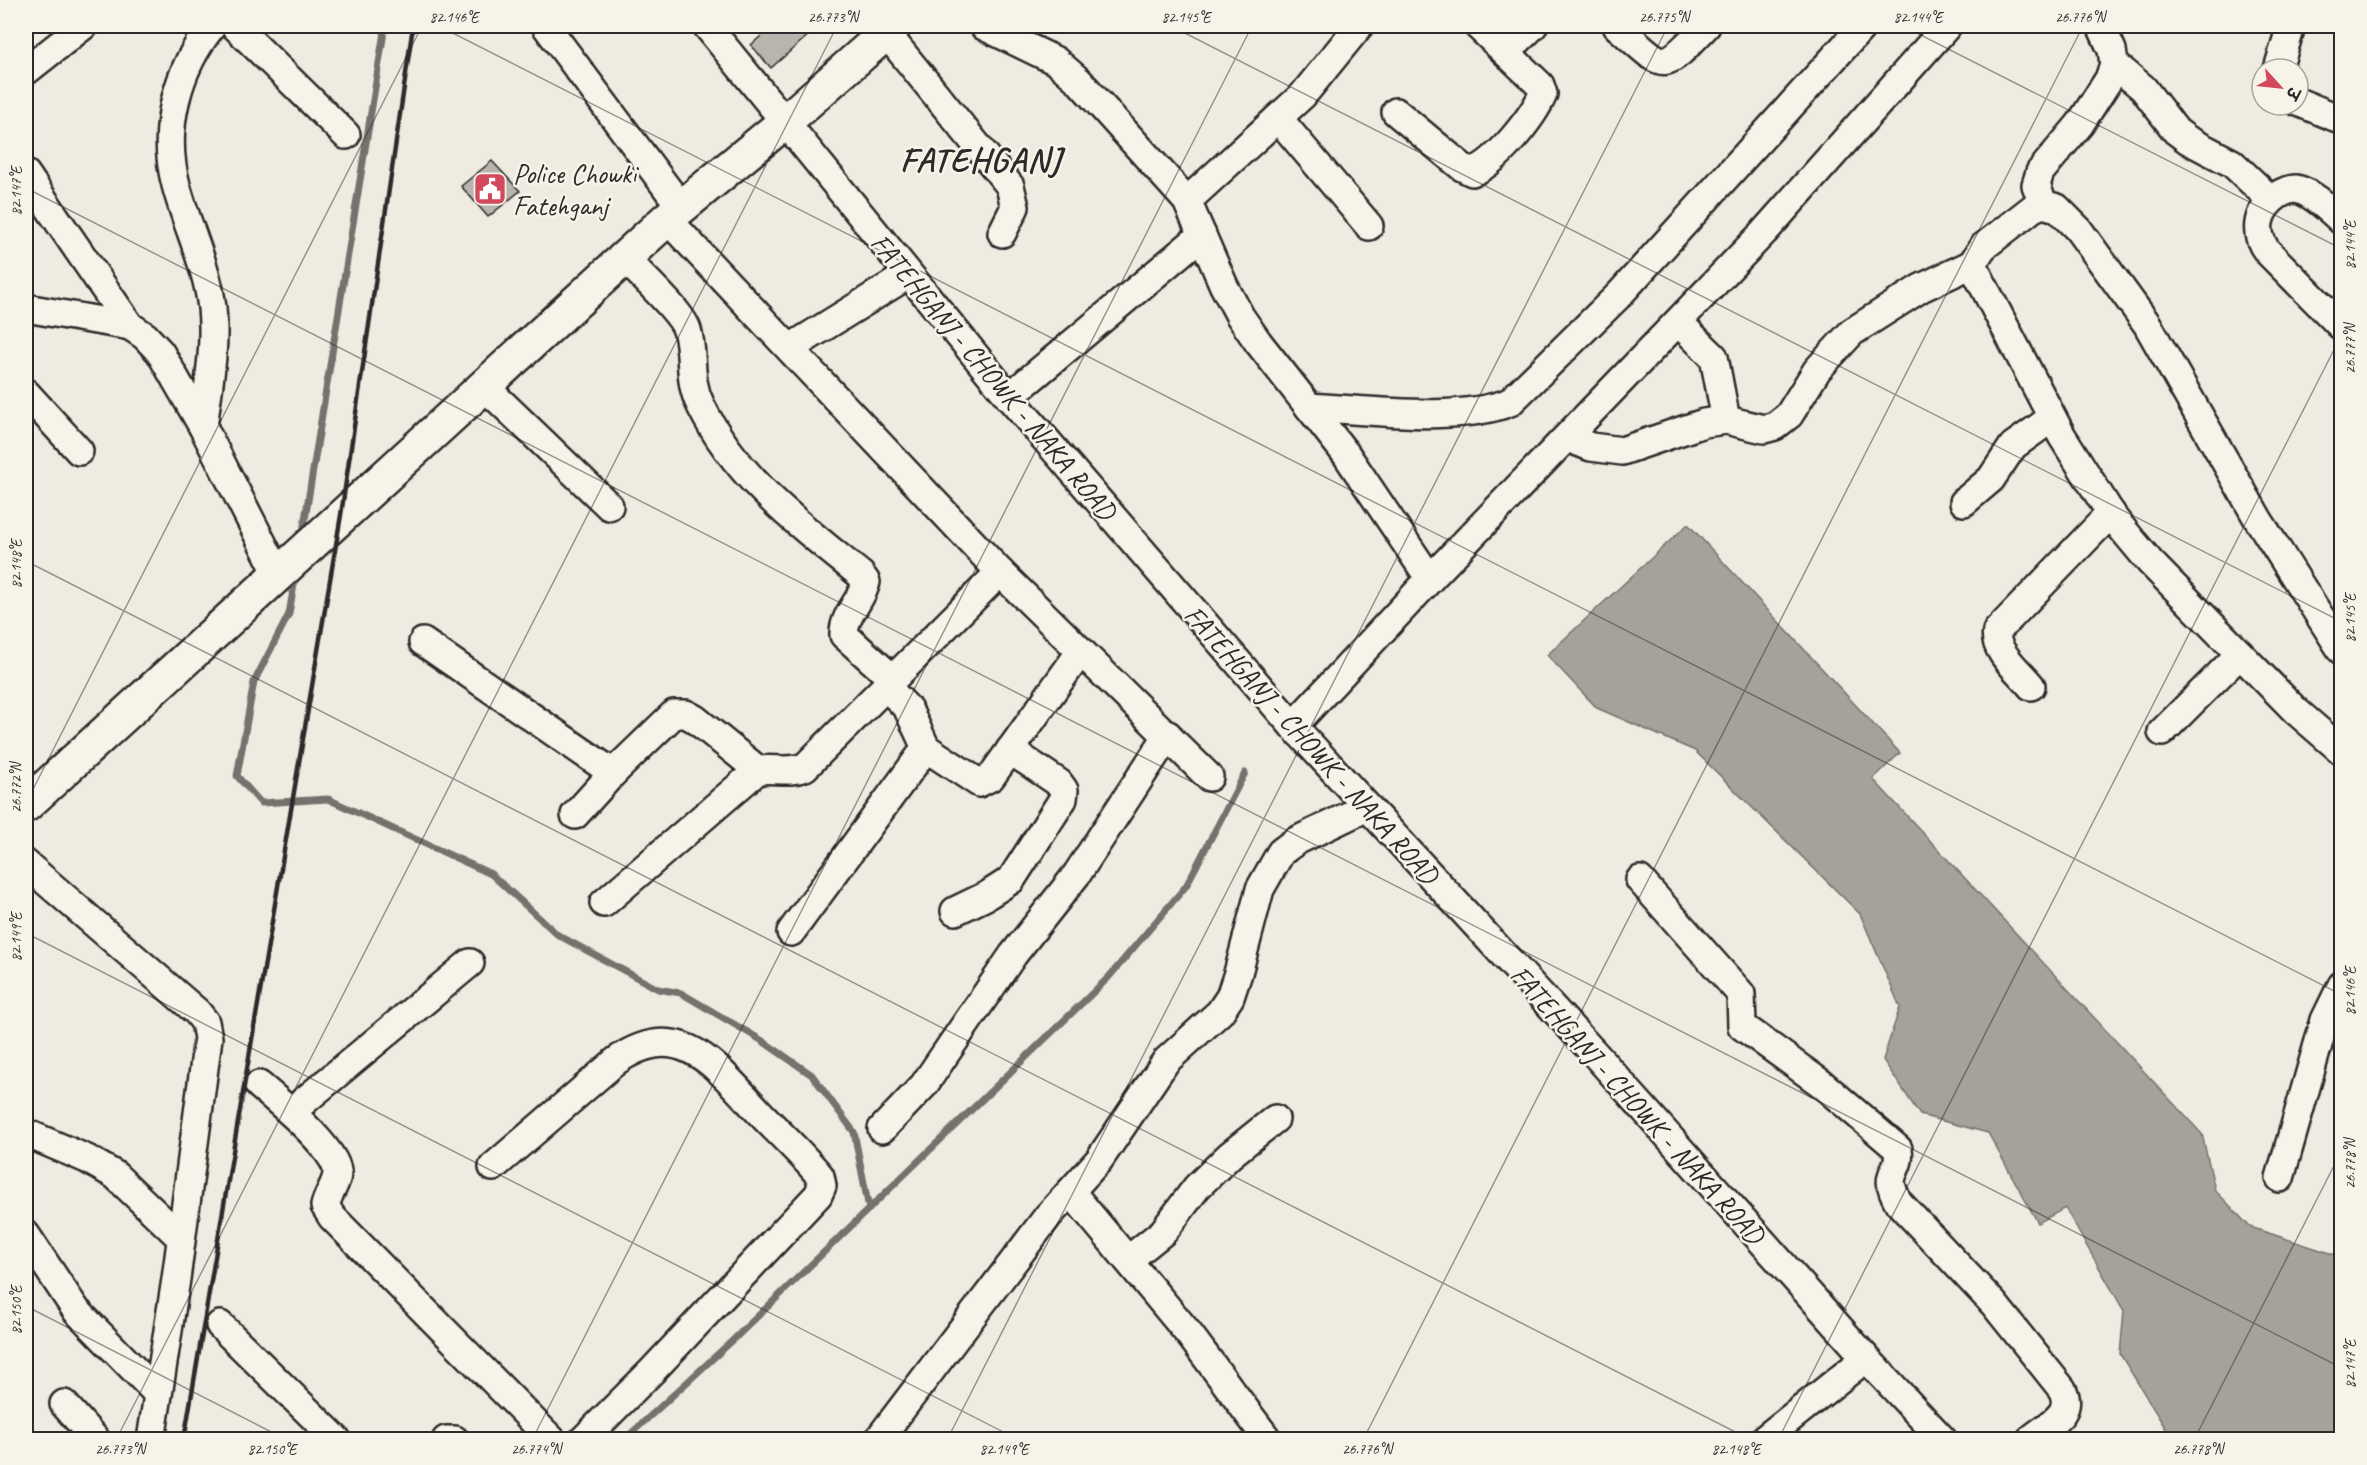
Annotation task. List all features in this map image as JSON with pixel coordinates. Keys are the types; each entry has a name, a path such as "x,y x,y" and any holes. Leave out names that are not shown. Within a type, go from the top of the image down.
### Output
{"main road":[{"path":"26,805 624,257 786,122 890,29"}],"street":[{"path":"26,71 83,26"},
{"path":"203,427 212,351 212,310 207,275 176,184 170,148 179,86 190,59 212,26"},
{"path":"235,26 346,135"},
{"path":"546,26 674,213 790,348 1000,573 1209,777"},
{"name":"FATEHGANJ - CHOWK - NAKA ROAD","path":"707,26 1009,397 1293,726 1365,807 1595,1054 1866,1358 1943,1440"},
{"path":"984,26 1056,61 1079,81 1186,201 1240,316 1346,454 1430,579"},
{"path":"1186,201 1303,95 1359,26"},
{"path":"1396,112 1462,167 1472,172 1481,169 1523,126 1538,106 1543,94 1540,85 1507,51 1478,26"},
{"path":"1507,51 1533,26"},
{"path":"1617,26 1656,59 1665,63 1673,60 1706,26"},
{"path":"1309,407 1465,413 1491,409 1510,402 1617,296 1863,26"},
{"path":"1293,726 1430,579 1764,232 1947,26"},
{"path":"2043,204 2036,185 2040,172 2084,118 2109,79 2114,64 2112,50 2102,26"},
{"path":"2282,57 2291,26"},
{"path":"890,29 1010,186 1015,207 1002,233"},
{"path":"2114,64 2143,88 2176,131 2188,140 2232,163 2271,200"},
{"path":"2310,107 2342,120"},
{"path":"1278,118 1369,226"},
{"path":"26,174 130,326 145,336 160,352 203,427 293,560"},
{"path":"2342,221 2309,195 2295,189 2285,191 2271,200 2258,223 2261,243 2342,327"},
{"path":"1568,438 1591,447 1622,451 1674,431 1726,420 1764,429 1775,426 1789,415 1817,370 1852,332 1922,288 1972,264 1983,247 2033,208 2043,204 2057,208 2078,229 2147,324 2258,519 2338,639"},
{"path":"1009,397 1202,235"},
{"path":"624,257 680,317 687,330 692,383 701,407 722,440 766,495 861,574 866,582 864,593 843,625 844,635 890,682 908,710 926,748 979,783 991,777 1081,651"},
{"path":"1972,264 2052,418 2085,476 2111,513 2151,561 2240,654 2296,711 2342,751"},
{"path":"790,348 908,275"},
{"path":"26,308 130,326"},
{"path":"1678,322 1714,357 1726,420"},
{"path":"483,385 609,506"},
{"path":"26,393 79,451"},
{"path":"1964,502 1991,479 2013,446 2052,418"},
{"path":"2031,686 1999,648 1995,639 1997,631 2111,513"},
{"path":"604,903 758,770 770,768 791,772 805,767 1000,573"},
{"path":"423,642 613,773"},
{"path":"2162,732 2240,654"},
{"path":"575,816 613,773 663,722 674,714 686,714 758,770"},
{"path":"882,1129 924,1085 1012,955 1077,874 1168,735"},
{"path":"791,932 926,748"},
{"path":"955,911 986,896 1011,880 1063,799 1064,790 1059,783 1010,750"},
{"path":"878,1440 1048,1216 1071,1192 1128,1120 1166,1061 1220,1012 1230,997 1260,889 1281,852 1296,841 1365,807"},
{"path":"26,864 197,1012 205,1022 208,1038 182,1238 151,1440"},
{"path":"1640,880 1741,994 1742,1026 1822,1084 1898,1149 1899,1157 1890,1177 1891,1188 1899,1203 1994,1304 2062,1389 2067,1399 2067,1408 2030,1440"},
{"path":"291,1112 470,963"},
{"path":"2280,1178 2325,1020 2342,985"},
{"path":"493,1167 616,1061 635,1048 664,1043 682,1046 714,1064 820,1176 822,1186 818,1195 591,1437"},
{"path":"259,1085 291,1112 336,1163 338,1174 327,1195 325,1206 332,1216 552,1440"},
{"path":"1128,1260 1163,1232 1197,1187 1230,1155 1275,1119"},
{"path":"26,1133 110,1172 182,1238"},
{"path":"1071,1192 1210,1361 1268,1440"},
{"path":"26,1235 70,1303 158,1394"},
{"path":"220,1325 337,1440"},
{"path":"1763,1440 1866,1358"},
{"path":"64,1404 96,1440"},
{"path":"446,1440 454,1440"}],"shaded area":[{"path":"1688,524 1900,753 1873,779 2202,1134 2215,1190 2250,1227 2336,1255 2342,1264 2341,1439 2165,1439 2169,1434 2120,1354 2124,1311 2065,1208 2038,1223 1988,1133 1920,1115 1883,1060 1900,1007 1860,914 1695,751 1597,708 1547,655"}],"building":[{"path":"772,26 819,26 771,68 751,45"},
{"name":"Police Chowki Fatehganj","path":"492,161 520,191 488,217 461,186"}],"waterway":[{"path":"302,538 385,26"},
{"path":"296,573 289,614 254,682 237,776 261,803 328,799 491,874 558,935 658,989 681,993 761,1040 812,1075 854,1132 869,1209"},
{"path":"624,1440 732,1341 1108,978 1186,886 1245,773"}],"railway":[{"path":"184,1440 341,515 413,26"}],"place":[{"name":"Police Chowki Fatehganj","path":"490,189"}],"district":[{"name":"FATEHGANJ","path":"981,159"}]}
